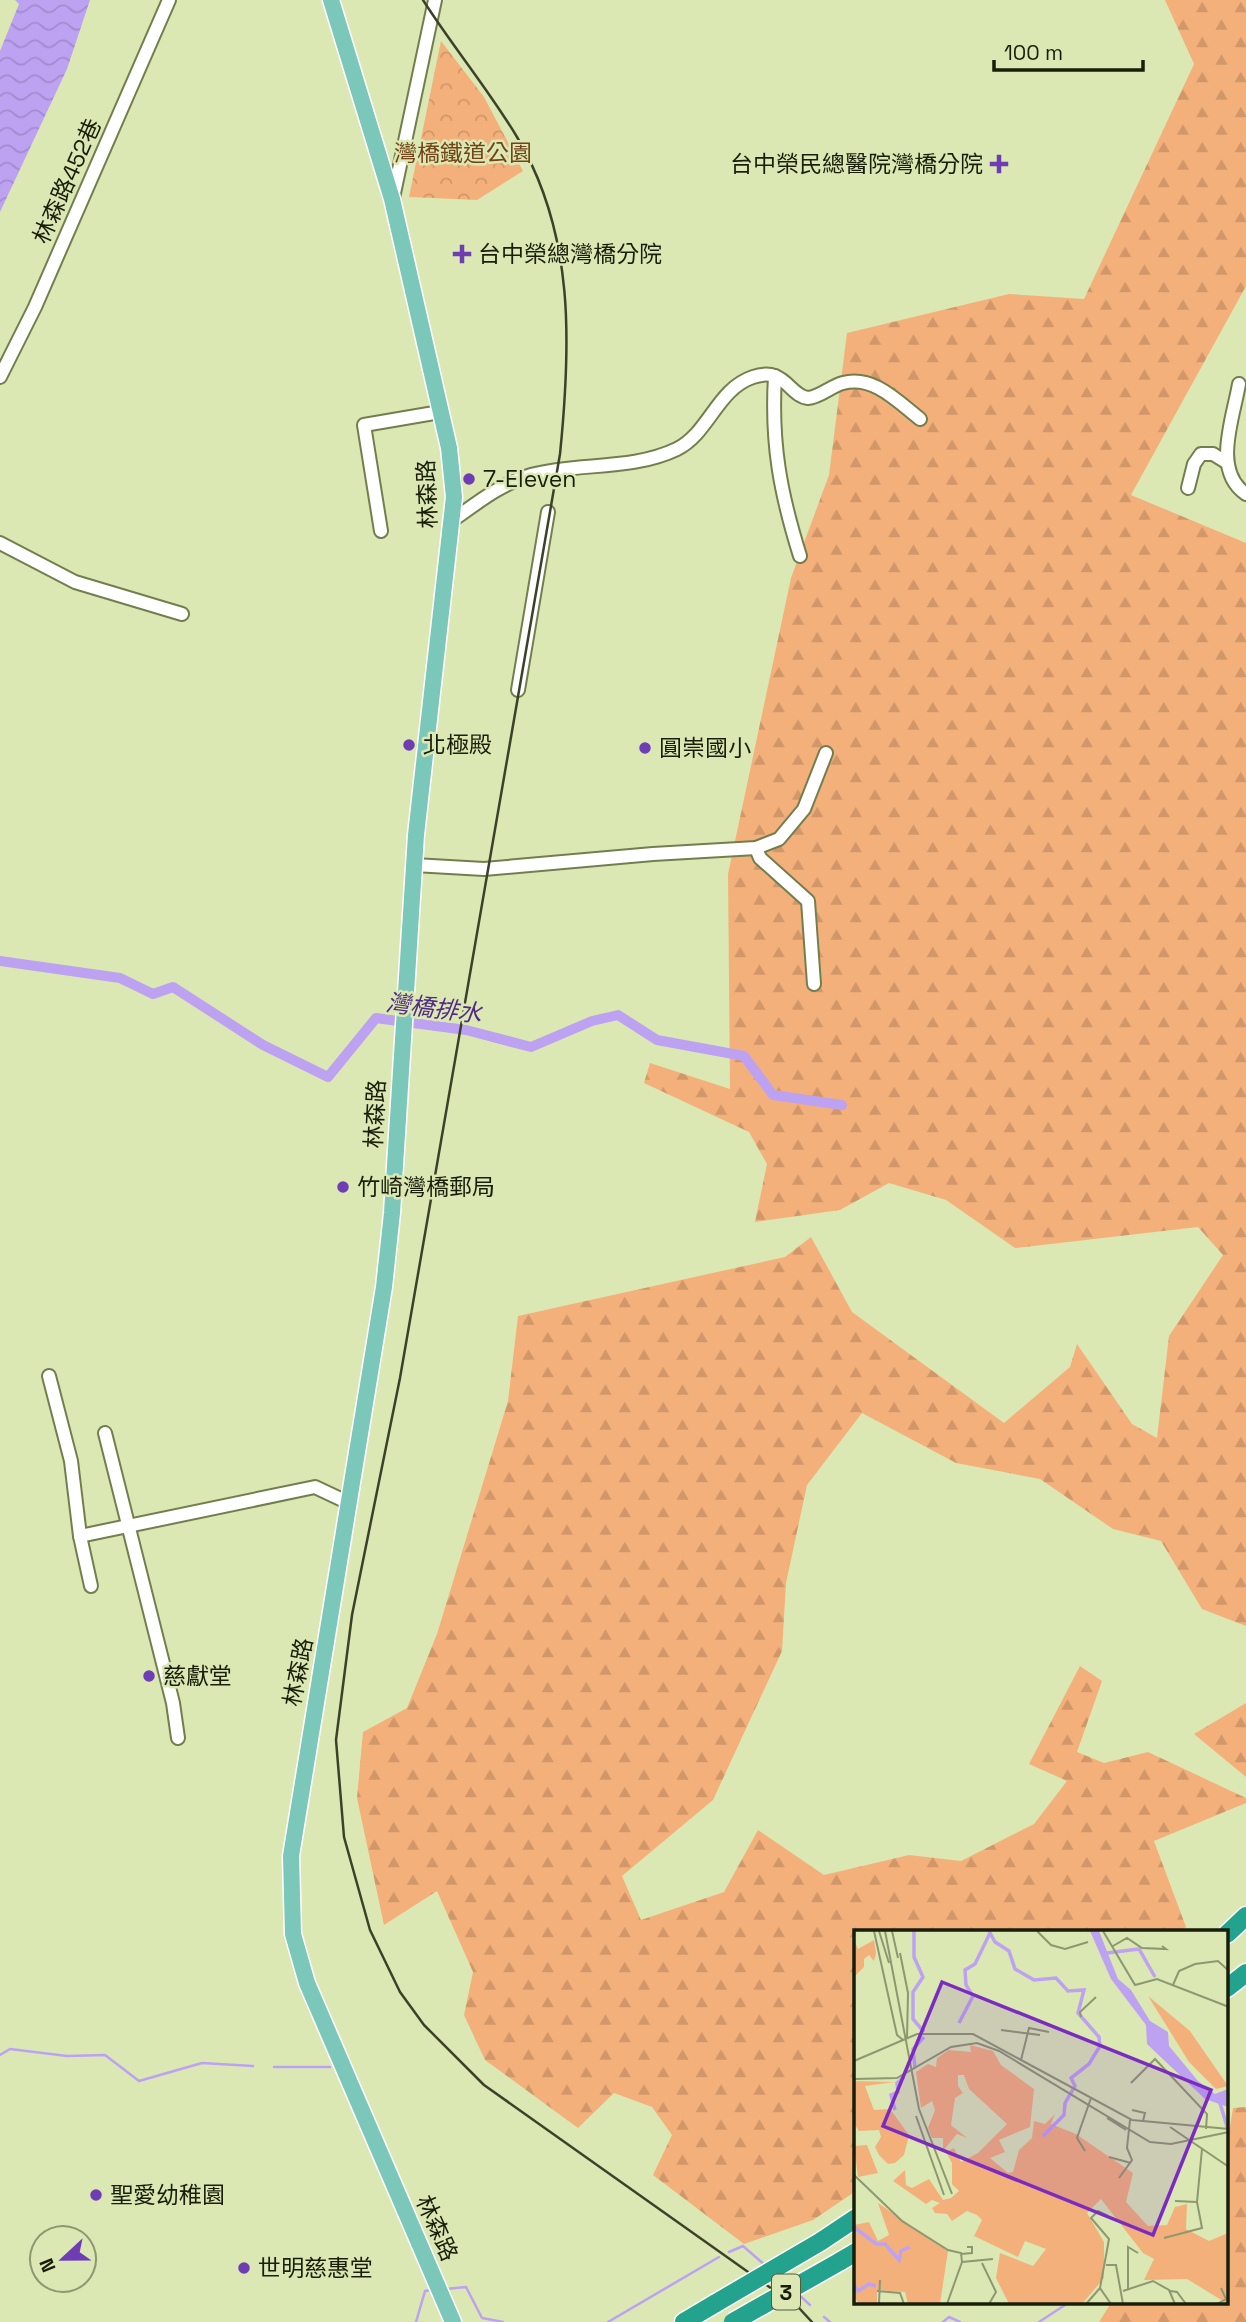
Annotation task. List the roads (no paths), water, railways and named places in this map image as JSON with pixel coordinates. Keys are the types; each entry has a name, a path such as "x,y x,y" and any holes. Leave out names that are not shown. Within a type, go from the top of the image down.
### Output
{"highway":[{"path":"1228,1933 1246,1916"},
{"path":"1228,1987 1246,1973"},
{"name":"3","path":"684,2322 854,2219"},
{"name":"3","path":"732,2322 854,2253"}],"main road":[{"name":"林森路","path":"331,0 393,199 449,448 454,497 414,865 392,1213 384,1287 298,1800 291,1856 293,1934 312,1994 453,2322"}],"street":[{"name":"林森路452巷","path":"0,377 34,307 169,0"},
{"path":"393,199 435,0"},
{"path":"453,520 507,484 532,474 648,459 679,448 700,431 726,394 753,376 775,376 787,380 802,397 808,398 833,387 859,381 890,394 920,419"},
{"path":"775,376 772,422 776,468 800,556"},
{"path":"1239,384 1226,462 1235,486 1246,494"},
{"path":"381,531 364,425 440,412"},
{"path":"1188,488 1194,464 1201,454 1213,454 1226,462"},
{"path":"518,690 548,512"},
{"path":"0,543 75,582 182,614"},
{"path":"414,865 484,870 653,854 756,848 779,839 804,809 826,752"},
{"path":"756,848 760,858 808,901 814,984"},
{"path":"49,1376 71,1461 80,1536 91,1586"},
{"path":"105,1433 173,1703 178,1738"},
{"path":"80,1536 315,1487 349,1503"}],"water":[{"path":"15,0 90,0 67,69 0,212 0,51 19,4"}],"waterway":[{"name":"灣橋排水","path":"0,961 120,978 153,994 173,987 263,1045 328,1077 376,1018 466,1030 531,1047 592,1021 618,1015 657,1040 744,1056 773,1095 842,1105"},
{"path":"0,2055 10,2049 67,2056 105,2055 139,2081 202,2063 253,2066"},
{"path":"274,2067 330,2067"},
{"path":"729,2252 743,2246 766,2266"},
{"path":"608,2322 719,2257"},
{"path":"776,2275 787,2284"},
{"path":"446,2289 466,2287 482,2318 503,2322"},
{"path":"416,2322 425,2291 432,2290"},
{"path":"797,2293 810,2305"},
{"path":"1039,2322 1066,2304"},
{"path":"824,2317 830,2322"},
{"path":"943,2322 949,2317 960,2322"}],"railway":[{"path":"423,0 506,120 536,174 550,212 559,251 567,331 566,372 560,454 400,1378 352,1615 336,1740 344,1837 370,1930 400,1992 424,2025 484,2085 799,2308 812,2322"}],"place":[{"name":"台中榮民總醫院灣橋分院","path":"999,164"},
{"name":"台中榮總灣橋分院","path":"462,254"},
{"name":"7-Eleven","path":"469,479"},
{"name":"北極殿","path":"409,745"},
{"name":"圓崇國小","path":"645,748"},
{"name":"竹崎灣橋郵局","path":"343,1187"},
{"name":"慈獻堂","path":"149,1676"},
{"name":"聖愛幼稚園","path":"96,2195"},
{"name":"世明慈惠堂","path":"244,2268"}],"park label":[{"name":"灣橋鐵道公園","path":"463,153"}]}
